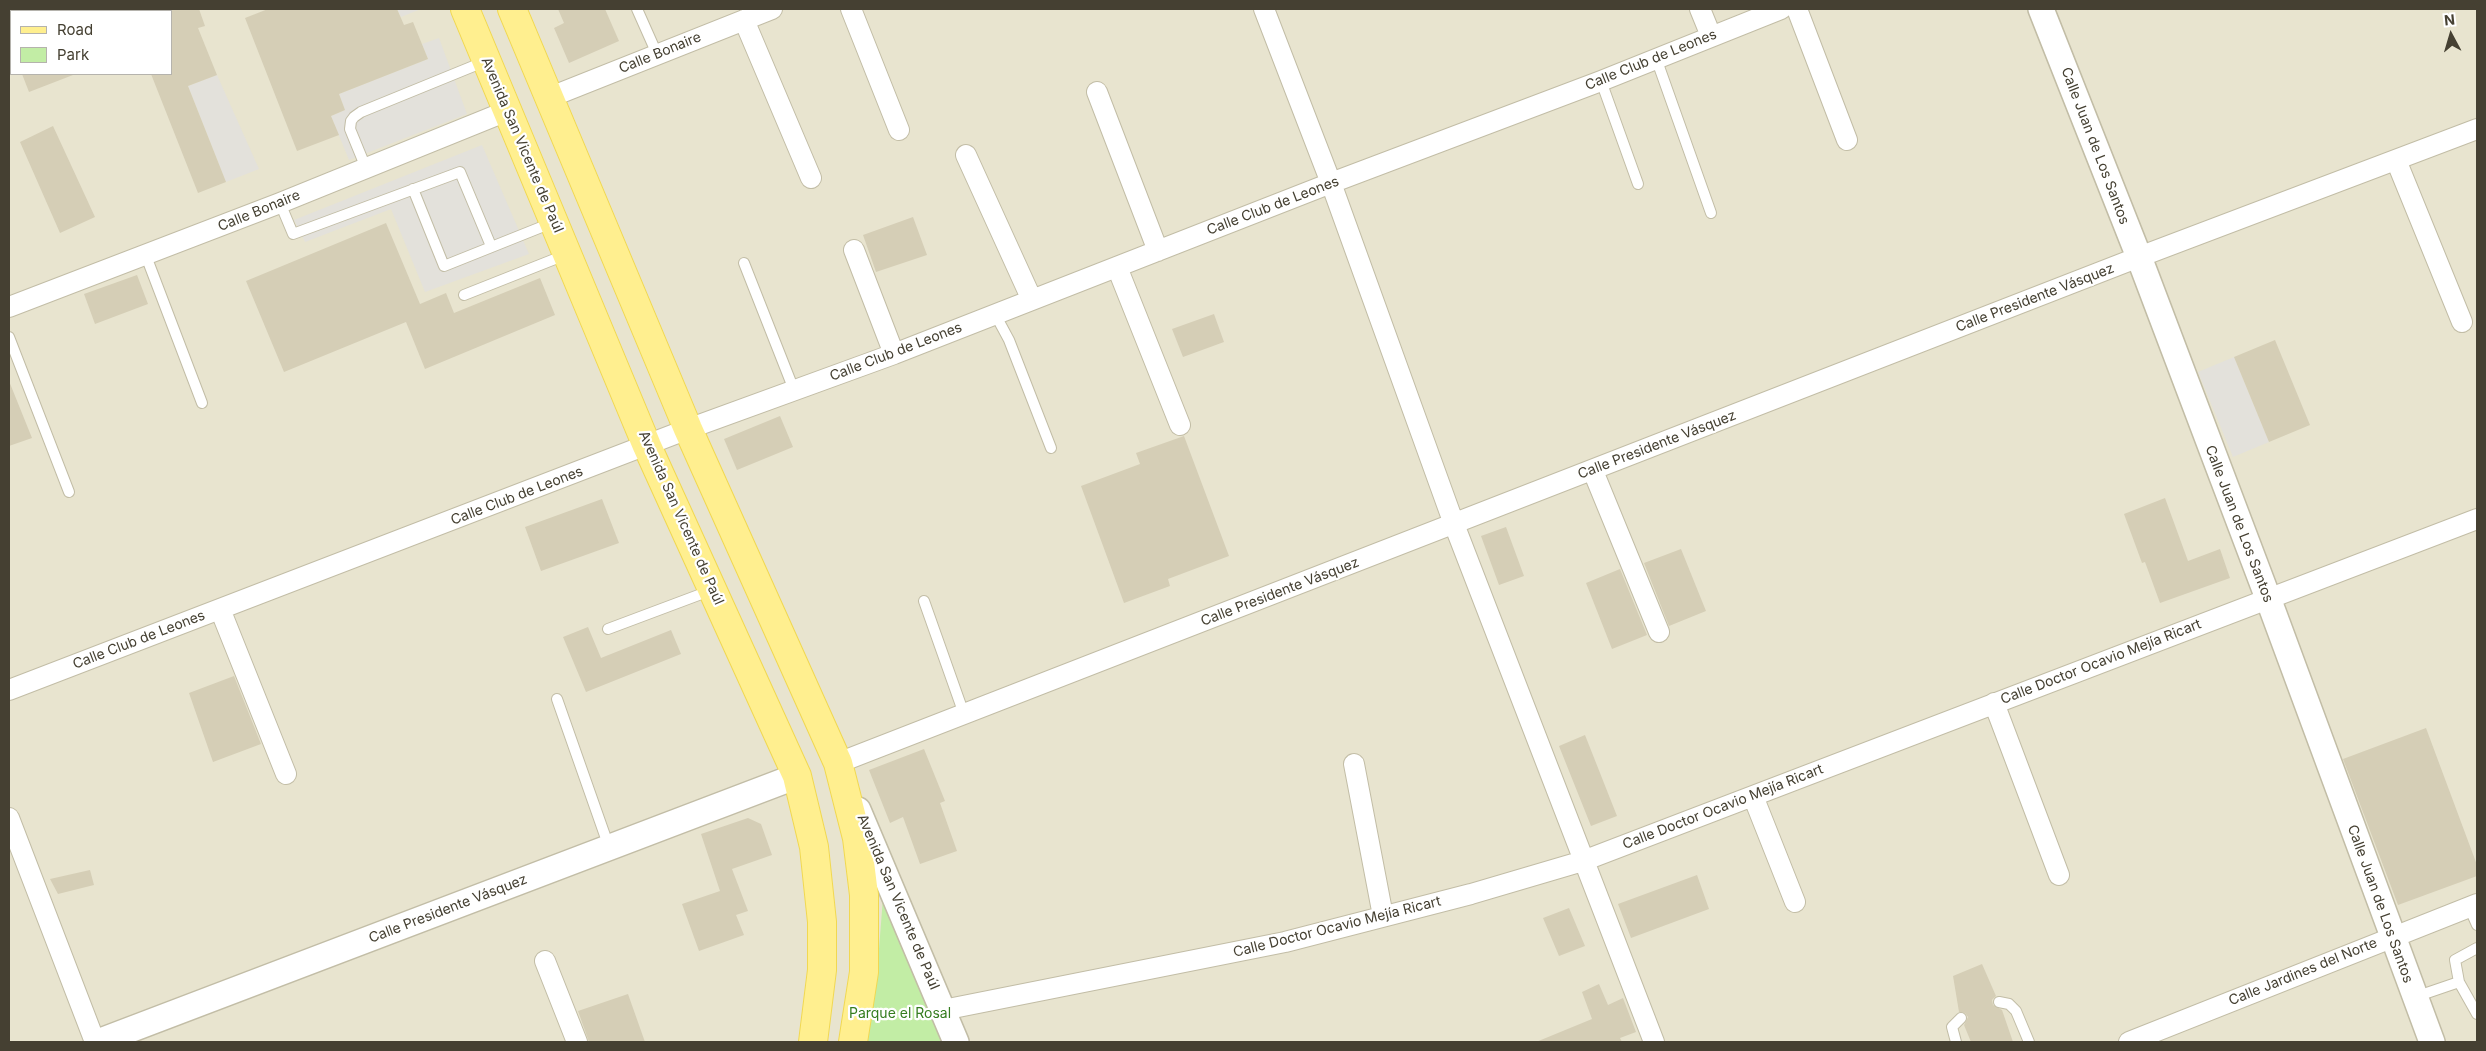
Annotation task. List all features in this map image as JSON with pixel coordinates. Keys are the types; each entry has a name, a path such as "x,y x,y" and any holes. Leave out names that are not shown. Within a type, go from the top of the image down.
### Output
{"main road":[{"name":"Avenida San Vicente de Paúl","path":"465,9 555,221 647,446 797,776 814,847 822,922 822,970 813,1042"},
{"name":"Avenida San Vicente de Paúl","path":"512,9 688,429 838,763 857,838 864,895 864,972 853,1042"}],"street":[{"name":"Calle Bonaire","path":"548,98 657,54 741,14 772,9"},
{"path":"851,9 899,130"},
{"path":"1264,9 1330,183 1454,524 1654,1042"},
{"path":"1700,9 1711,36"},
{"name":"Calle Club de Leones","path":"9,690 688,429 894,354 1330,183 1601,81 1780,9"},
{"path":"1796,9 1847,140"},
{"name":"Calle Juan de Los Santos","path":"2041,9 2139,257 2268,598 2391,937 2432,1042"},
{"path":"741,14 811,178"},
{"path":"1097,92 1158,251"},
{"name":"Calle Bonaire","path":"9,307 280,204 507,111"},
{"name":"Calle Presidente Vásquez","path":"838,763 1593,471 2139,257 2477,129"},
{"path":"966,156 1032,300"},
{"path":"2396,160 2462,322"},
{"path":"854,250 894,354"},
{"path":"1117,267 1180,425"},
{"path":"1593,471 1659,632"},
{"name":"Calle Doctor Ocavio Mejía Ricart","path":"943,1010 1285,942 1583,861 2477,519"},
{"path":"220,609 286,774"},
{"path":"1994,703 2059,875"},
{"name":"Avenida San Vicente de Paúl","path":"838,763 956,1042"},
{"path":"1354,764 1383,916"},
{"name":"Calle Presidente Vásquez","path":"96,1042 797,776"},
{"path":"1753,796 1795,902"},
{"path":"9,818 96,1042"},
{"name":"Calle Jardines del Norte","path":"2130,1042 2473,905"},
{"path":"545,962 578,1042"}],"lane":[{"path":"637,9 657,54"},
{"path":"1656,58 1711,213"},
{"path":"366,168 350,129 351,121 354,117 361,112 486,61"},
{"path":"1601,81 1638,184"},
{"path":"280,204 293,234 460,172 491,246"},
{"path":"413,189 444,266 555,221"},
{"path":"464,295 568,254"},
{"path":"146,256 202,403"},
{"path":"744,262 794,390"},
{"path":"996,314 1009,340 1051,448"},
{"path":"9,337 68,492"},
{"path":"608,629 713,589"},
{"path":"924,601 964,714"},
{"path":"557,698 609,848"},
{"path":"2473,905 2477,925"},
{"path":"2477,948 2455,960 2459,982 2477,1014"},
{"path":"2414,997 2459,982"},
{"path":"1999,1002 2009,1004 2016,1011 2029,1042"},
{"path":"1956,1042 1952,1027 1960,1018"}],"shaded area":[{"path":"9,9 2477,9 2477,1042 9,1042"},
{"path":"397,9 421,9 401,17"},
{"path":"439,38 467,114 349,160 331,116 345,110 339,94 428,59 422,44"},
{"path":"217,75 259,169 226,182 188,86"},
{"path":"482,145 529,254 425,292 391,209 305,242 294,220"},
{"path":"2234,357 2269,442 2233,457 2198,372"}],"green space":[{"name":"Parque el Rosal","path":"883,898 943,1042 866,1042 876,987"}],"building":[{"path":"199,9 205,26 198,28 217,75 188,86 226,182 198,193 151,75 172,75 171,10"},
{"path":"268,9 397,9 404,25 413,22 428,59 339,94 345,110 331,116 339,135 297,151 245,18"},
{"path":"558,9 605,9 619,41 569,63 554,28 564,23"},
{"path":"22,75 73,75 29,92"},
{"path":"53,126 95,217 60,233 20,142"},
{"path":"913,217 927,255 876,272 863,235"},
{"path":"386,223 420,304 446,293 454,313 540,278 555,315 425,369 406,322 284,372 246,281"},
{"path":"137,275 148,304 95,324 84,294"},
{"path":"1214,314 1224,342 1183,357 1172,329"},
{"path":"2275,340 2310,425 2269,442 2234,357"},
{"path":"9,381 32,438 9,446"},
{"path":"780,416 793,447 737,470 724,439"},
{"path":"1184,436 1229,556 1168,579 1170,586 1124,603 1081,486 1140,464 1136,453"},
{"path":"2165,498 2188,561 2220,549 2230,578 2160,603 2145,562 2142,563 2124,514"},
{"path":"602,499 619,543 541,571 525,527"},
{"path":"1506,527 1524,576 1499,585 1481,536"},
{"path":"1681,549 1706,611 1669,626 1644,563"},
{"path":"1620,569 1647,635 1612,649 1586,583"},
{"path":"588,627 601,658 671,630 681,654 586,692 563,637"},
{"path":"234,676 261,744 213,762 189,693"},
{"path":"2426,728 2477,865 2477,876 2398,905 2343,759"},
{"path":"1585,735 1617,816 1591,826 1559,746"},
{"path":"924,749 945,801 940,803 957,851 920,864 903,817 890,823 869,770"},
{"path":"748,818 761,824 772,855 732,869 748,911 736,915 744,935 699,951 682,904 720,891 701,834"},
{"path":"90,870 94,885 58,894 50,879"},
{"path":"1697,875 1709,909 1631,938 1618,904"},
{"path":"1569,908 1585,946 1559,956 1543,918"},
{"path":"1982,964 1996,996 1992,1000 1993,1005 2002,1010 2013,1042 1971,1042 1964,1025 1968,1017 1965,1013 1959,1012 1953,976"},
{"path":"1599,984 1608,1005 1623,998 1636,1032 1620,1038 1622,1042 1536,1042 1592,1019 1582,992"},
{"path":"628,994 645,1042 589,1042 578,1011"}]}
